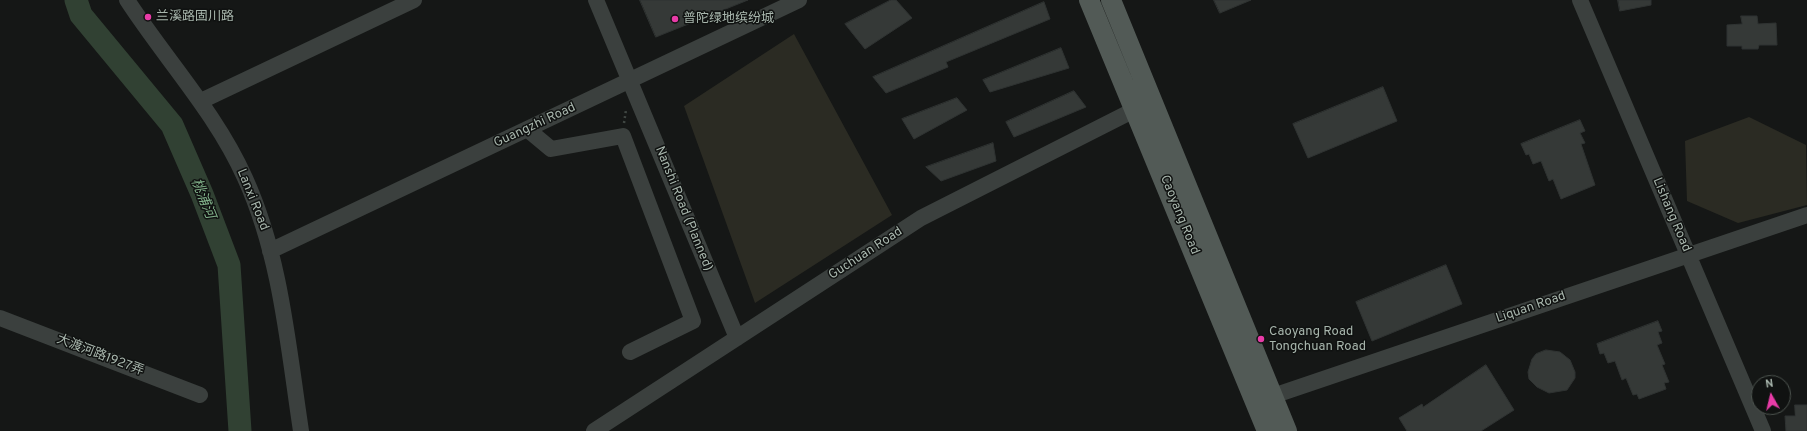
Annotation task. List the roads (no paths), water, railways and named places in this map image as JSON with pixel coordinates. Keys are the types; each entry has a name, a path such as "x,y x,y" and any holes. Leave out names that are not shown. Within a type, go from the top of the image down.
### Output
{"main road":[{"name":"Caoyang Road","path":"1089,0 1143,105 1264,399 1287,431"},
{"name":"Caoyang Road","path":"1111,0 1143,105"},
{"name":"Caoyang Road","path":"1264,399 1267,431"}],"street":[{"name":"Lanxi Road","path":"127,0 185,82 201,102 245,178 264,229 278,284 301,431"},
{"path":"201,102 414,0"},
{"name":"Nanshi Road (Planned)","path":"596,0 736,338"},
{"name":"Guangzhi Road","path":"270,251 799,0"},
{"name":"Lishang Road","path":"1580,0 1763,431"},
{"name":"Guchuan Road","path":"594,431 921,218 1143,105"},
{"path":"527,129 551,149 623,136 693,321 630,352"},
{"name":"Liquan Road","path":"1264,399 1807,215"},
{"name":"大渡河路1927弄","path":"0,318 200,395"}],"waterway":[{"name":"桃浦河","path":"76,0 81,15 172,125 202,194 229,265 240,431"}],"place":[{"name":"兰溪路固川路","path":"148,17"},
{"name":"普陀绿地缤纷城","path":"675,19"},
{"name":"Caoyang Road Tongchuan Road","path":"1261,339"}]}
